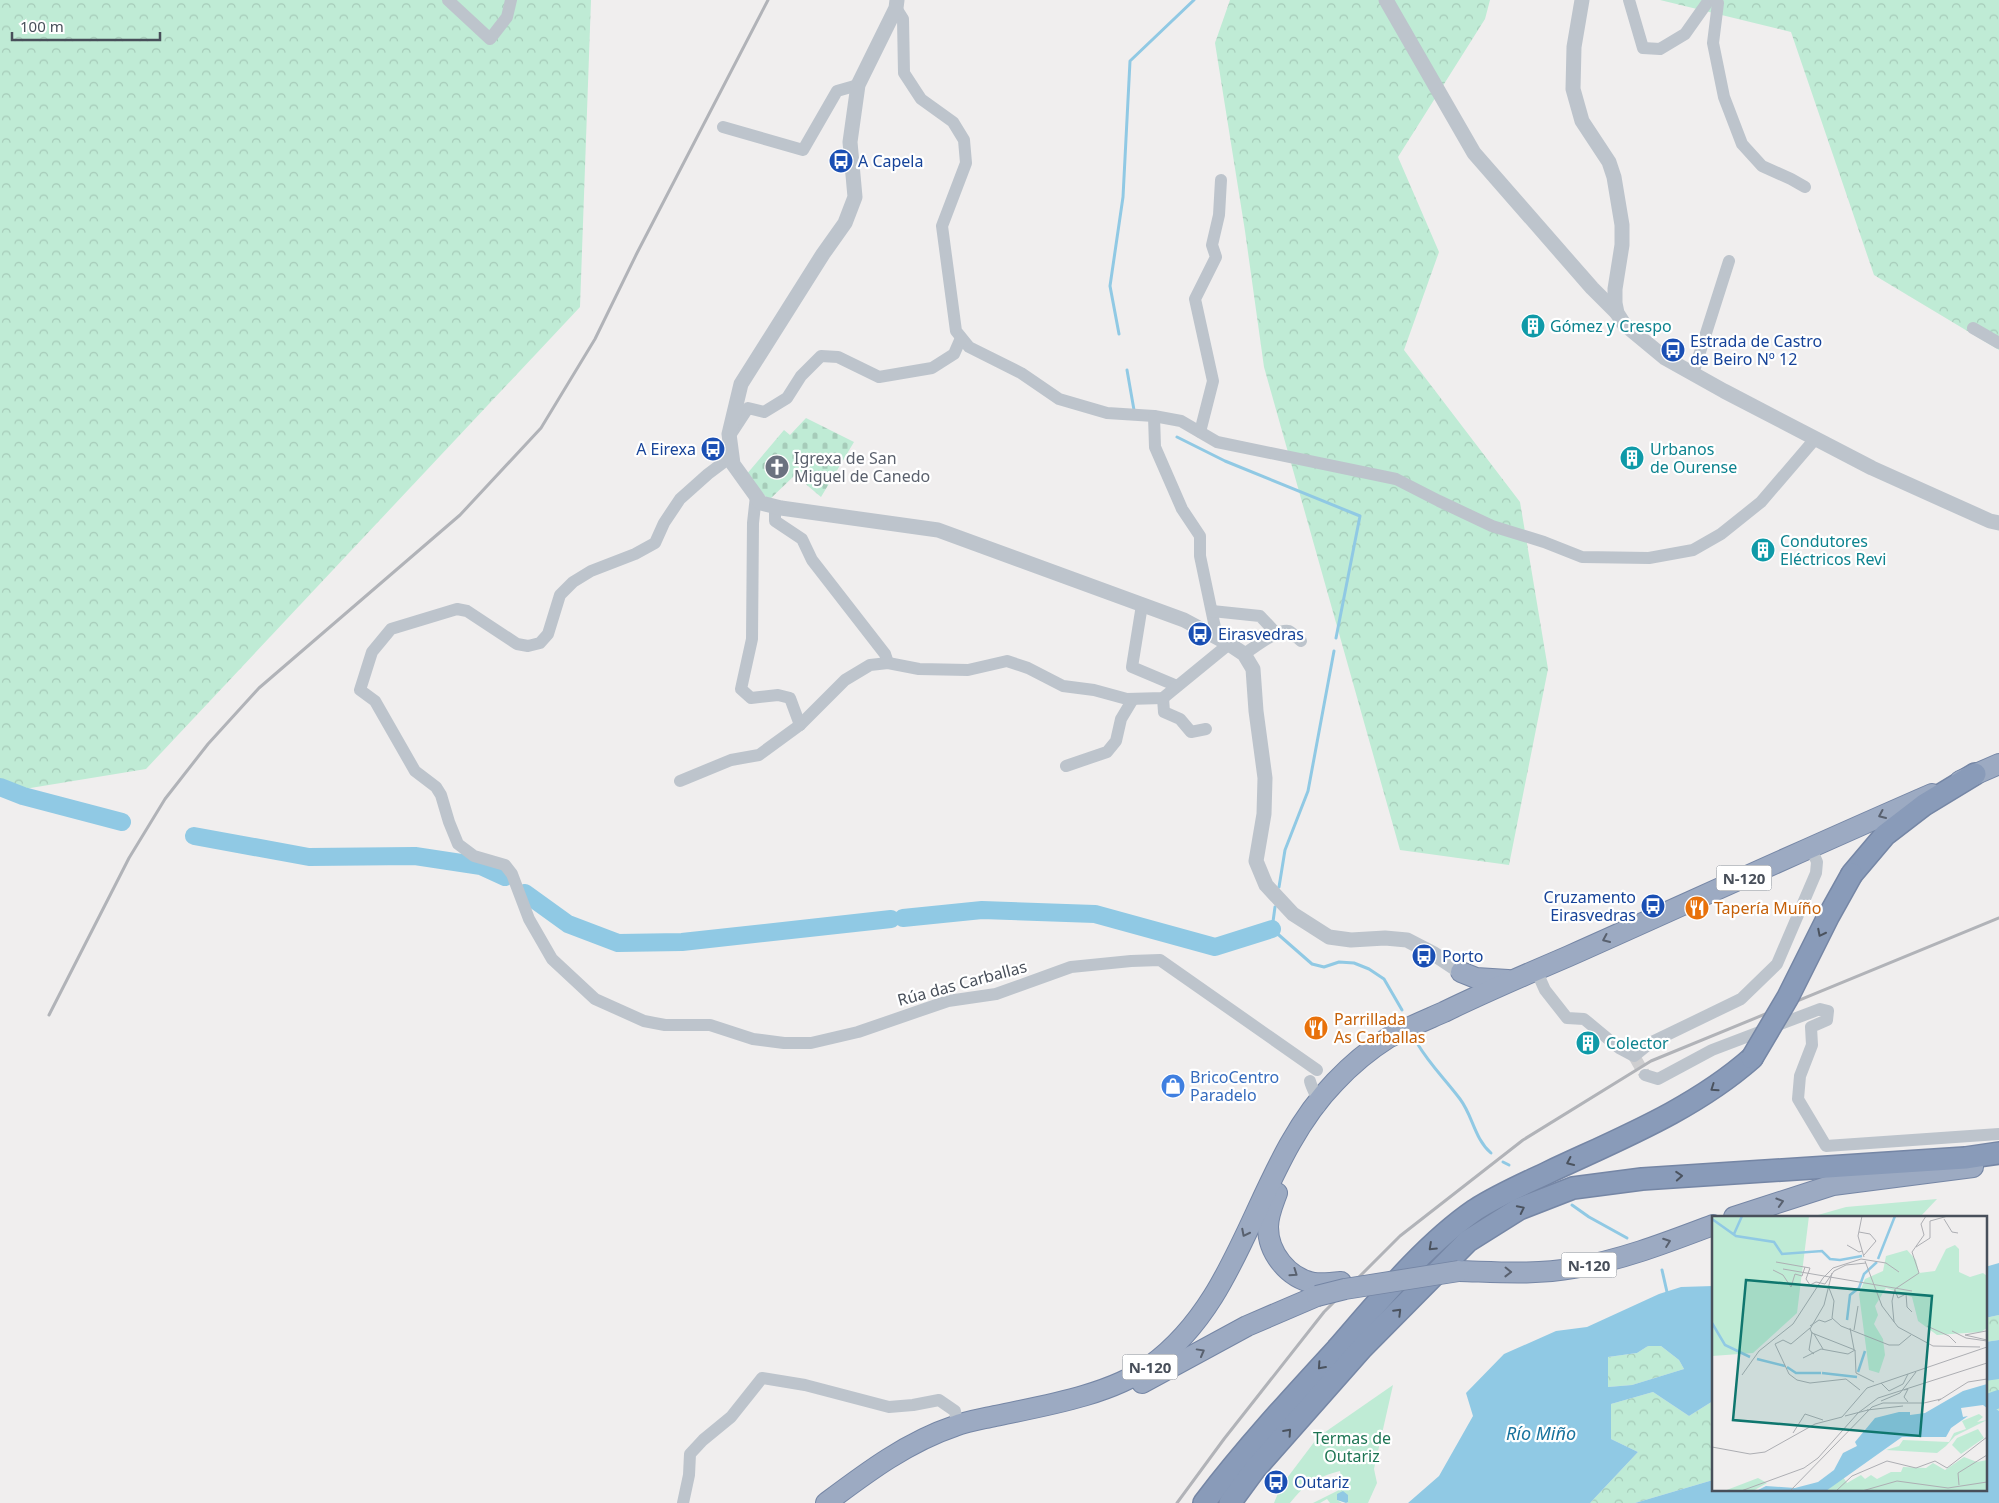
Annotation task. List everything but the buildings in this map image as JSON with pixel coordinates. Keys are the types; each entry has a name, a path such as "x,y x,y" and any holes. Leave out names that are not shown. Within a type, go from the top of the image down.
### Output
{"highway":[{"name":"N-120","path":"1712,1225 1606,1261 1573,1268 1535,1272 1459,1271 1400,1274 1341,1282 1315,1283 1292,1273 1274,1254 1268,1233 1270,1212 1278,1191 1319,1108 1344,1073 1363,1056 1389,1038 1467,1000 1999,764"},
{"path":"1204,1503 1230,1468 1398,1280 1460,1222 1475,1210 1510,1190 1652,1123 1700,1098 1752,1058 1788,997 1852,874 1886,835 1924,806 1975,774"},
{"path":"1461,972 1476,978 1513,980"},
{"path":"1461,972 1471,986 1467,1000"},
{"name":"N-120","path":"826,1503 874,1467 927,1437 957,1425 1066,1400 1118,1384 1148,1368 1179,1342 1202,1315 1218,1289 1284,1157 1306,1118 1319,1108"},
{"path":"1230,1503 1256,1469 1362,1348 1468,1241 1519,1209 1573,1188 1642,1179 1964,1158 1999,1153"},
{"path":"1737,1216 1833,1185 1999,1162"},
{"name":"N-120","path":"837,1503 905,1456 946,1438 987,1426 1102,1400 1154,1378 1247,1326 1316,1296 1345,1289 1459,1271"}],"street":[{"path":"448,0 490,39 507,16 511,0"},
{"path":"1386,0 1474,153 1592,288 1617,313 1624,324 1665,358 1815,439 1872,468 1999,523"},
{"path":"1582,0 1574,47 1573,89 1582,121 1609,162 1614,177 1622,225 1622,245 1615,289 1617,313"},
{"path":"1629,0 1643,48 1660,49 1685,34 1709,0"},
{"path":"1715,0 1718,3 1713,43 1724,97 1742,144 1762,166 1805,187"},
{"path":"897,4 858,85 850,142 856,197 845,223 823,254 742,384 729,436 733,464 761,503 775,507 938,530 1184,620 1223,640 1244,654 1253,669 1256,711 1265,778 1264,814 1256,861 1266,885 1293,914 1330,937 1350,940 1385,938 1407,940 1434,954 1461,972"},
{"path":"897,4 903,19 904,73 921,99 953,122 964,140 966,163 942,226 956,331 968,347 1021,373 1060,399 1107,413 1154,416 1181,421 1217,442 1396,479 1492,526 1544,542 1582,557 1649,558 1693,550 1721,534 1761,502 1815,439"},
{"path":"723,127 803,150 837,91 858,85"},
{"path":"1200,432 1213,381 1195,299 1216,257 1212,245 1219,215 1221,180"},
{"path":"1693,374 1729,261"},
{"path":"1973,328 1999,343"},
{"path":"729,436 748,408 764,412 787,398 801,376 821,356 838,357 879,377 932,368 954,354 961,338"},
{"path":"1154,416 1156,447 1182,509 1200,536 1200,556 1212,611 1223,640"},
{"name":"Rúa das Carballas","path":"732,456 680,499 664,523 655,543 635,554 591,571 573,582 560,595 548,634 540,643 528,646 517,644 467,610 457,609 391,629 372,652 360,690 375,701 415,771 436,787 441,795 458,844 474,856 505,865 512,874 529,919 552,959 595,999 644,1021 665,1025 704,1025 753,1039 784,1043 812,1043 858,1032 948,1001 996,994 1071,967 1160,960 1317,1070"},
{"path":"756,496 753,523 752,639 741,689 751,698 778,695 790,698 800,724"},
{"path":"775,507 775,522 802,539 812,560 885,654 888,663"},
{"path":"1142,605 1132,667 1177,686"},
{"path":"1212,611 1260,616 1276,633"},
{"path":"1244,654 1276,633 1284,630 1291,632 1300,641"},
{"path":"680,780 731,760 759,755 800,724 846,680 870,664 888,663 920,669 968,670 1007,661 1028,668 1063,686 1094,690 1127,699 1162,698 1177,686 1223,640"},
{"path":"1162,698 1164,712 1180,719 1190,732 1206,729"},
{"path":"1066,766 1107,752 1116,741 1121,719 1134,699"},
{"path":"1536,970 1545,990 1567,1018 1584,1018 1619,1048 1634,1056 1650,1043 1741,998 1777,964 1816,873 1817,862 1811,848"},
{"path":"1646,1075 1658,1080 1712,1050 1820,1008 1828,1011 1827,1020 1812,1027 1812,1045 1800,1076 1798,1099 1826,1146 1999,1134"},
{"path":"1310,1082 1319,1108"},
{"path":"682,1503 689,1475 690,1454 703,1440 731,1417 762,1378 805,1385 889,1407 938,1400 955,1411 957,1425"}],"green space":[{"path":"0,0 591,0 580,307 146,769 0,793"},
{"path":"1230,0 1490,0 1485,19 1398,157 1439,252 1404,350 1520,502 1548,669 1509,865 1400,850 1264,367 1245,231 1215,43"},
{"path":"1660,0 1999,0 1999,350 1874,275 1791,32"},
{"path":"806,418 854,442 821,497 795,475 769,500 746,475 784,430 790,435"},
{"path":"1937,1199 1921,1216 1814,1216 1846,1207"},
{"path":"1999,1315 1999,1340 1986,1342 1986,1318"},
{"path":"1648,1346 1661,1346 1679,1360 1684,1369 1632,1385 1608,1387 1608,1357 1637,1353"},
{"path":"1999,1379 1999,1411 1986,1402 1986,1381"},
{"name":"Termas de Outariz","path":"1393,1385 1374,1469 1377,1483 1368,1503 1346,1503 1348,1502 1337,1500 1342,1503 1330,1503 1327,1499 1320,1503 1313,1503 1343,1488 1340,1471 1312,1482 1290,1503 1274,1503 1281,1486 1318,1437"},
{"path":"1653,1392 1689,1416 1712,1402 1712,1480 1635,1503 1590,1503 1638,1452 1611,1439 1611,1404"}],"water":[{"path":"1999,1263 1999,1315 1986,1318 1986,1267"},
{"name":"Río Miño","path":"1712,1286 1712,1402 1689,1416 1653,1392 1611,1404 1611,1439 1638,1452 1590,1503 1408,1503 1439,1476 1473,1416 1466,1393 1504,1354 1556,1331 1587,1327 1659,1294 1681,1287","holes":["1648,1346 1661,1346 1679,1360 1684,1369 1632,1385 1608,1387 1608,1357 1637,1353"]},
{"path":"1999,1340 1999,1379 1986,1381 1986,1342"},
{"path":"1986,1402 1999,1411 1999,1503 1635,1503 1712,1480 1712,1490 1986,1490"},
{"path":"1343,1491 1348,1495 1348,1502 1346,1503 1337,1500 1337,1494"}],"waterway":[{"path":"1119,334 1110,286 1123,197 1130,61 1194,0"},
{"path":"1127,370 1134,410"},
{"path":"1177,437 1225,461 1360,516 1336,638"},
{"path":"1279,887 1285,850 1308,791 1334,651"},
{"path":"0,787 23,796 122,822"},
{"path":"194,836 309,857 415,856 481,866 505,877"},
{"path":"525,893 568,924 618,943 682,942 891,919"},
{"path":"1275,907 1272,929 1312,964 1324,967 1339,962 1354,963 1369,969 1384,979 1402,1010"},
{"path":"903,918 982,910 1095,914 1215,947 1272,929"},
{"path":"1417,1043 1432,1065 1460,1099 1481,1141 1491,1153"},
{"path":"1503,1162 1509,1165"},
{"path":"1572,1205 1589,1217 1627,1238"},
{"path":"1662,1270 1667,1292"},
{"name":"Río Miño","path":"1986,1404 1999,1399"}],"tunnel":[{"path":"1634,1056 1645,1075"}],"railway":[{"path":"49,1015 129,858 165,799 208,744 259,688 460,515 541,428 595,339 637,253 768,0"},
{"path":"1177,1503 1224,1439 1324,1312 1400,1236 1523,1140 1651,1061 1999,918"}],"place":[{"name":"A Capela","path":"841,161"},
{"name":"Gómez y Crespo","path":"1533,326"},
{"name":"Estrada de Castro de Beiro Nº 12","path":"1673,350"},
{"name":"A Eirexa","path":"713,449"},
{"name":"Urbanos de Ourense","path":"1632,458"},
{"name":"Igrexa de San Miguel de Canedo","path":"777,467"},
{"name":"Condutores Eléctricos Revi","path":"1763,550"},
{"name":"Eirasvedras","path":"1200,634"},
{"name":"Cruzamento Eirasvedras","path":"1653,906"},
{"name":"Tapería Muíño","path":"1697,908"},
{"name":"Porto","path":"1424,956"},
{"name":"Parrillada As Carballas","path":"1316,1028"},
{"name":"Colector","path":"1588,1043"},
{"name":"BricoCentro Paradelo","path":"1173,1086"},
{"name":"Outariz","path":"1276,1482"}]}
